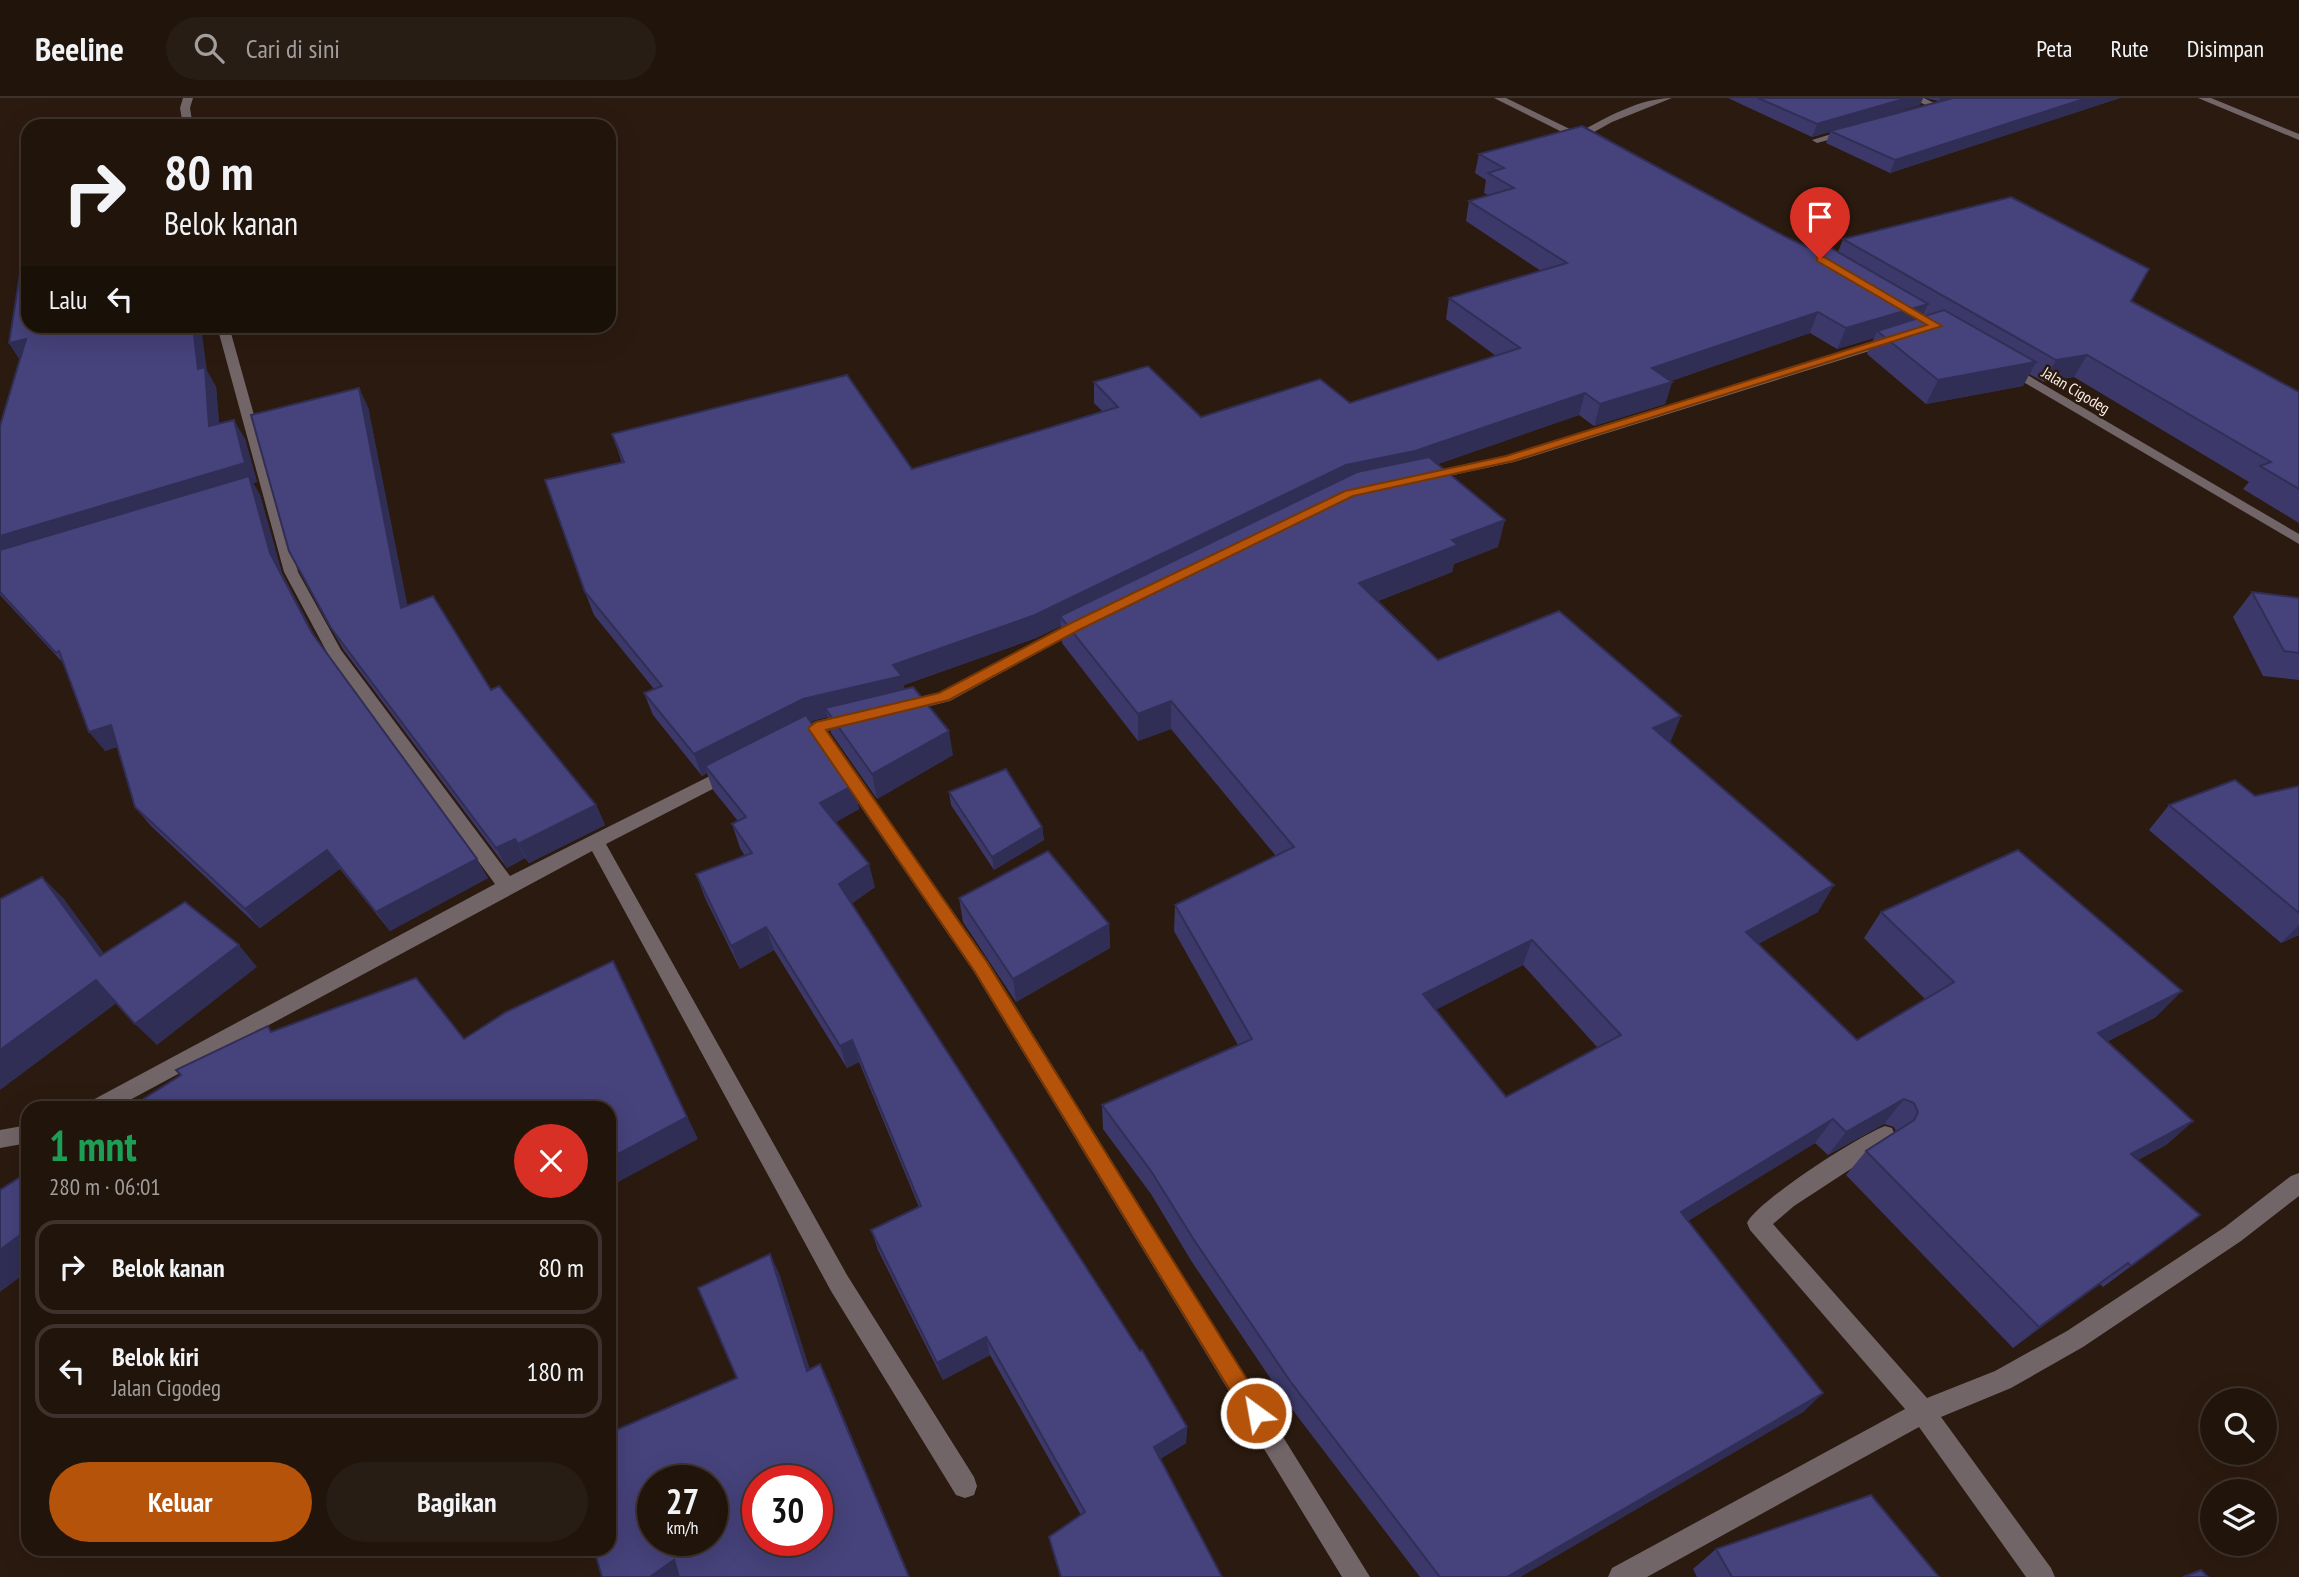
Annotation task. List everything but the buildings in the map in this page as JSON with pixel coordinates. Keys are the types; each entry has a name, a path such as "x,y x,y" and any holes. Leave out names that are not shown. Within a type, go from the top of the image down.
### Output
{"street":[{"path":"187,119 185,108 188,98"},
{"path":"1499,98 1590,143"},
{"path":"1578,137 1609,120 1667,98"},
{"path":"1916,98 1943,106 1925,111"},
{"path":"2203,98 2299,137"},
{"path":"1817,140 1858,129"},
{"path":"225,333 260,488 291,572 334,652 507,886"},
{"path":"1416,479 1509,459 1910,334"},
{"name":"Jalan Cigodeg","path":"1995,360 2299,540"},
{"path":"892,709 944,697 1099,615"},
{"path":"779,747 816,728 867,715"},
{"path":"816,728 981,967 1357,1577"},
{"path":"109,1101 507,886 743,766"},
{"path":"596,842 839,1283 965,1486"},
{"path":"0,1139 21,1135"},
{"path":"1885,1135 1786,1199 1758,1223 1923,1412 2042,1577"},
{"path":"1621,1577 1923,1412 2003,1380 2075,1339 2233,1234 2299,1183"}],"route":[{"path":"1256,1413 981,967 816,728 944,697 1074,627 1349,493 1509,459 1936,326 1820,259"}]}
